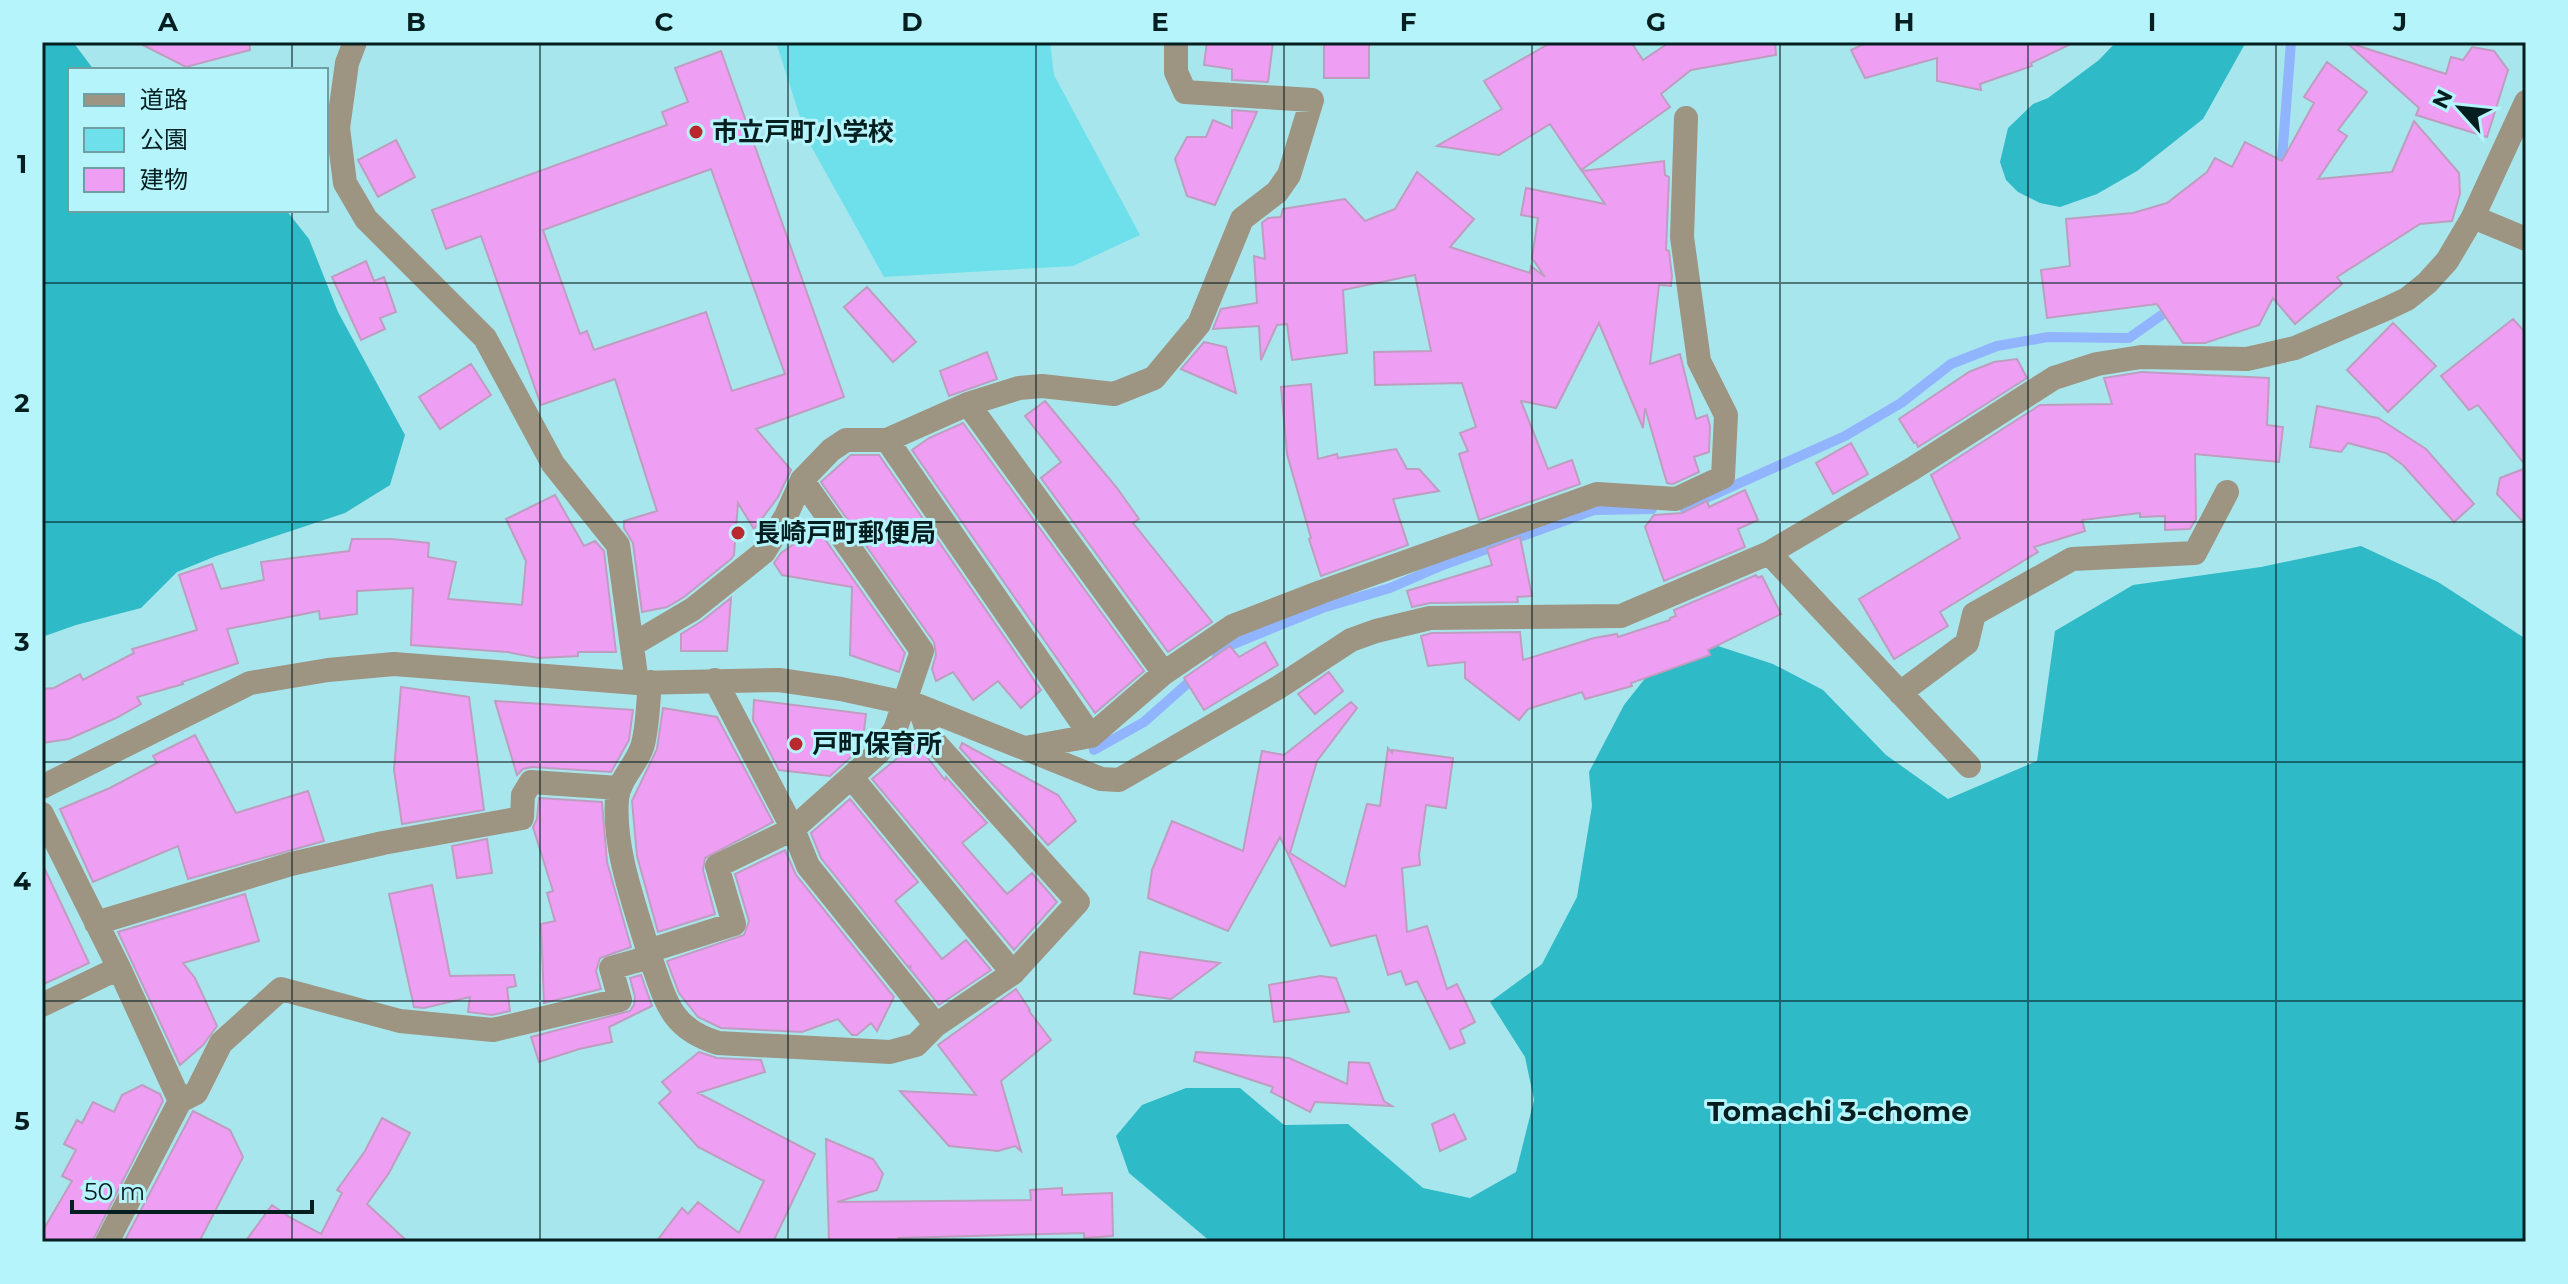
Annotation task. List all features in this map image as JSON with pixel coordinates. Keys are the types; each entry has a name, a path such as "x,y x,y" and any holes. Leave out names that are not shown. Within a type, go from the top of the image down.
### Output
{"street":[{"path":"355,42 347,63 338,128 345,183 366,219 485,338 553,464 618,545 632,645 643,682 643,746 619,788 618,826 622,850 649,954 670,1011 701,1037 718,1043 890,1052 916,1045 936,1025 1013,973 1078,902 929,736 911,703"},
{"path":"632,645 693,609 764,552 786,516 802,480 831,450 846,440 887,440 968,404 1019,388 1042,386 1114,394 1154,378 1199,324 1242,219 1277,192 1289,175 1312,100 1185,92 1176,72 1176,42"},
{"path":"42,787 250,683 312,672 394,664 643,682 779,680 911,703 1101,779 1119,780 1279,687 1351,640 1376,631 1430,618 1621,616 1769,553 1912,469 2054,378 2097,364 2141,357 2247,359 2295,348 2388,308 2417,291 2447,261 2473,217 2526,102"},
{"path":"1025,748 1091,736 1164,673 1233,626 1597,494 1676,499 1723,477 1726,415 1699,361 1682,237 1686,118"},
{"path":"2473,217 2526,239"},
{"path":"968,404 1164,673"},
{"path":"887,440 1091,736"},
{"path":"107,1242 180,1101 196,1093 221,1043 281,989 400,1021 493,1030 620,1000 611,968 734,924 717,866 793,829 878,753 911,703 922,651 802,480"},
{"path":"1900,693 1967,643 1974,614 2072,559 2195,553 2227,492"},
{"path":"1769,553 1969,766"},
{"path":"715,680 793,829 808,866 936,1025"},
{"path":"852,778 1013,973"},
{"path":"96,923 291,864 383,843 522,818 523,795 531,782 619,788"},
{"path":"42,814 119,968 180,1101"},
{"path":"42,1005 119,968"}],"green space":[{"path":"776,42 1050,42 1054,75 1140,235 1073,266 884,277 807,139"}],"shaded area":[{"path":"42,42 73,42 92,68 68,68 68,212 288,212 309,239 338,312 405,435 390,485 345,513 177,572 141,608 42,637"},
{"path":"2116,42 2246,42 2203,119 2137,171 2097,194 2060,207 2040,203 2018,192 2006,180 2000,162 2008,128 2033,104 2048,98 2099,60"},
{"path":"2361,546 2438,582 2526,639 2526,1242 1211,1242 1129,1173 1116,1136 1142,1105 1186,1088 1240,1088 1284,1125 1348,1124 1423,1188 1470,1198 1516,1172 1534,1100 1525,1057 1490,1002 1542,964 1577,897 1592,806 1589,772 1624,705 1654,667 1718,646 1773,664 1823,690 1886,755 1948,799 2037,761 2055,631 2133,585 2261,567"}],"building":[{"path":"137,42 249,42 250,50 186,67"},
{"path":"1207,42 1273,42 1268,82 1232,80 1232,69 1204,65"},
{"path":"1324,42 1369,42 1369,78 1324,78"},
{"path":"1552,42 1631,42 1643,60 1670,42 1775,42 1776,55 1691,70 1661,94 1670,107 1581,170 1550,124 1499,155 1437,146 1502,109 1484,81"},
{"path":"1868,42 2075,42 2031,63 2032,66 1980,84 1981,90 1937,81 1937,58 1865,78 1851,50"},
{"path":"2346,42 2446,74 2451,57 2463,60 2472,47 2494,51 2508,70 2487,137 2416,115 2419,108"},
{"path":"721,51 844,397 756,429 791,470 778,497 754,529 738,503 734,555 731,559 684,597 667,607 642,612 633,543 624,528 624,521 657,511 615,379 541,405 481,236 446,249 432,210 667,125 662,112 688,102 675,68","holes":["711,169 785,374 732,391 706,312 594,350 587,331 580,334 543,230"]},
{"path":"2327,62 2367,92 2338,130 2347,136 2318,179 2392,172 2414,121 2459,173 2460,194 2452,221 2420,224 2337,277 2342,284 2295,324 2273,298 2259,325 2205,343 2183,343 2157,304 2047,318 2041,270 2070,266 2066,219 2133,213 2167,203 2207,172 2215,158 2232,167 2245,142 2282,161 2314,103 2304,97"},
{"path":"1232,110 1257,112 1215,205 1187,196 1175,159 1187,137 1206,137 1213,120 1232,128"},
{"path":"396,140 415,177 378,197 358,160"},
{"path":"1664,161 1665,175 1669,177 1666,250 1669,251 1672,276 1671,286 1659,285 1650,364 1680,354 1696,419 1707,415 1710,426 1709,452 1694,457 1699,472 1673,484 1667,483 1645,408 1643,428 1599,323 1556,408 1521,401 1548,469 1572,460 1580,484 1479,520 1459,454 1468,451 1460,433 1476,427 1462,383 1375,385 1374,352 1431,351 1415,275 1343,290 1347,353 1292,360 1287,324 1277,325 1261,360 1259,326 1213,329 1221,309 1257,303 1254,256 1265,259 1262,223 1268,218 1281,217 1283,209 1345,199 1365,221 1395,209 1417,172 1474,219 1450,247 1530,273 1531,266 1545,277 1532,258 1538,218 1521,215 1526,188 1605,204 1582,171"},
{"path":"366,261 374,281 384,277 396,312 380,318 385,329 361,340 332,277"},
{"path":"867,287 916,342 893,362 844,307"},
{"path":"2513,319 2526,333 2526,466 2478,405 2469,410 2441,376"},
{"path":"2393,323 2436,366 2388,412 2347,370"},
{"path":"1204,342 1226,347 1236,393 1181,369"},
{"path":"987,352 997,379 949,396 940,371"},
{"path":"2017,359 2027,378 1918,447 1914,443 1899,419 1969,372 1994,362"},
{"path":"471,364 491,395 440,429 419,397"},
{"path":"2142,372 2269,378 2267,425 2283,427 2279,462 2195,454 2196,519 2190,529 2165,530 2165,516 2140,517 2140,513 2082,520 2085,531 2034,547 2038,552 1940,612 1948,626 1894,659 1859,599 1960,538 1931,475 2040,405 2112,404 2104,378"},
{"path":"1311,384 1318,459 1337,454 1338,458 1396,449 1407,469 1419,469 1439,491 1393,499 1408,545 1321,576 1287,454 1281,387"},
{"path":"1045,401 1117,488 1139,519 1133,523 1212,622 1168,652 1041,478 1061,462 1025,416"},
{"path":"2317,406 2378,418 2426,449 2474,504 2454,522 2403,465 2386,453 2348,443 2341,452 2310,447"},
{"path":"963,423 1144,671 1095,713 912,450 929,438"},
{"path":"1851,443 1868,474 1833,494 1816,463"},
{"path":"851,455 879,455 1041,690 1021,708 998,681 973,700 953,672 936,681 932,669 936,655 934,642 821,482"},
{"path":"2526,468 2526,525 2497,494 2500,478"},
{"path":"1745,490 1758,520 1738,529 1745,547 1664,581 1645,527 1654,515 1682,513 1707,501 1709,507"},
{"path":"555,495 584,546 595,541 604,551 616,652 578,652 578,656 538,658 507,652 411,645 413,588 357,591 357,614 320,619 319,611 227,629 238,663 137,697 141,704 116,718 69,739 42,743 42,689 54,688 80,674 83,680 134,653 132,649 197,630 179,575 212,564 221,589 264,580 261,562 349,551 352,539 391,539 429,543 428,557 456,562 448,599 522,605 526,561 506,519"},
{"path":"817,528 905,653 899,672 850,655 852,587 782,575 774,563 781,553"},
{"path":"1520,537 1532,596 1517,597 1518,602 1430,603 1412,607 1407,591 1492,565 1487,549"},
{"path":"1756,575 1758,578 1762,576 1781,614 1708,650 1710,655 1631,683 1632,686 1585,699 1582,692 1528,709 1519,720 1465,678 1465,662 1428,666 1421,636 1432,633 1520,632 1523,660 1594,638 1617,634 1618,637 1670,620 1676,616 1674,610"},
{"path":"731,598 727,651 681,651 681,634"},
{"path":"1265,642 1278,665 1204,710 1184,678 1230,646 1239,657"},
{"path":"1329,672 1343,691 1315,714 1298,694"},
{"path":"401,687 469,697 484,810 402,824 394,770"},
{"path":"754,700 866,714 862,747 830,776 779,770 753,720"},
{"path":"495,701 633,710 629,740 611,772 532,767 523,769 517,775"},
{"path":"1351,702 1357,708 1317,761 1290,853 1345,887 1367,804 1380,806 1388,748 1392,753 1392,750 1453,758 1446,808 1426,805 1420,865 1402,868 1407,932 1427,926 1447,989 1457,984 1475,1022 1460,1030 1465,1043 1450,1049 1417,981 1406,985 1401,971 1388,975 1376,935 1331,946 1280,837 1228,931 1148,898 1152,870 1172,821 1243,851 1262,751 1284,755"},
{"path":"663,708 717,717 773,822 705,858 703,870 715,914 658,932 637,856 632,801 657,749"},
{"path":"195,735 236,813 308,791 324,841 188,879 178,846 93,882 60,809 110,788 157,763 153,756"},
{"path":"916,743 945,780 946,777 987,823 962,843 1007,894 1032,873 1057,902 1014,950 872,779"},
{"path":"962,743 1058,795 1076,821 1048,845 960,748"},
{"path":"539,798 602,802 607,862 631,947 600,958 596,971 601,989 544,1003 541,924 555,921 547,893 553,891 533,827"},
{"path":"850,799 918,882 895,901 942,959 966,940 991,970 939,1005 910,969 911,965 909,968 821,858 811,833"},
{"path":"487,839 492,873 457,878 452,846"},
{"path":"785,850 796,875 894,997 877,1031 871,1023 857,1035 852,1035 838,1019 802,1032 721,1028 698,1017 679,993 667,961 744,935 749,921 735,874"},
{"path":"42,863 89,963 42,985"},
{"path":"432,885 450,976 514,975 516,986 507,988 510,1011 492,1015 468,1012 470,997 424,1008 414,1007 389,894"},
{"path":"245,894 259,941 183,963 195,978 217,1026 203,1045 180,1065 118,932"},
{"path":"1140,952 1220,963 1171,999 1134,994"},
{"path":"641,975 652,1006 609,1027 612,1042 539,1062 531,1037 630,1011 635,997 630,978"},
{"path":"1320,976 1336,978 1349,1012 1274,1022 1269,985"},
{"path":"1016,989 1051,1040 1001,1081 1021,1151 1015,1146 998,1151 949,1146 900,1091 976,1095 938,1045"},
{"path":"699,1052 717,1058 761,1060 765,1072 698,1093 815,1154 773,1242 656,1242 682,1208 688,1214 698,1202 739,1233 764,1181 698,1147 659,1103 671,1092 662,1082"},
{"path":"1196,1052 1289,1058 1347,1084 1349,1062 1369,1063 1384,1101 1392,1106 1315,1102 1310,1112 1271,1092 1273,1087 1194,1061"},
{"path":"142,1085 160,1094 163,1101 92,1242 42,1242 42,1232 72,1181 62,1176 76,1150 64,1144 77,1120 82,1123 93,1102 114,1112 122,1095"},
{"path":"193,1111 230,1130 243,1157 199,1242 124,1242"},
{"path":"1454,1114 1466,1139 1440,1151 1432,1124"},
{"path":"382,1118 410,1133 389,1173 367,1204 408,1242 245,1242 272,1205 321,1234 342,1193 337,1190 365,1151"},
{"path":"826,1139 873,1159 883,1174 877,1190 837,1202 1031,1200 1030,1190 1062,1188 1062,1195 1112,1193 1113,1236 1084,1238 1084,1233 899,1238 899,1242 829,1242"}],"waterway":[{"path":"2281,172 2291,42"},
{"path":"1684,508 1845,436 1901,403 1951,364 1997,346 2048,337 2129,338 2173,307"},
{"path":"1217,656 1231,645 1322,608 1390,588 1443,565 1594,510 1652,509"},
{"path":"1094,750 1144,722 1197,675"}],"place":[{"name":"市立戸町小学校","path":"696,132"},
{"name":"長崎戸町郵便局","path":"738,533"},
{"name":"戸町保育所","path":"796,744"}],"district":[{"name":"Tomachi 3-chome","path":"1838,1111"}]}
